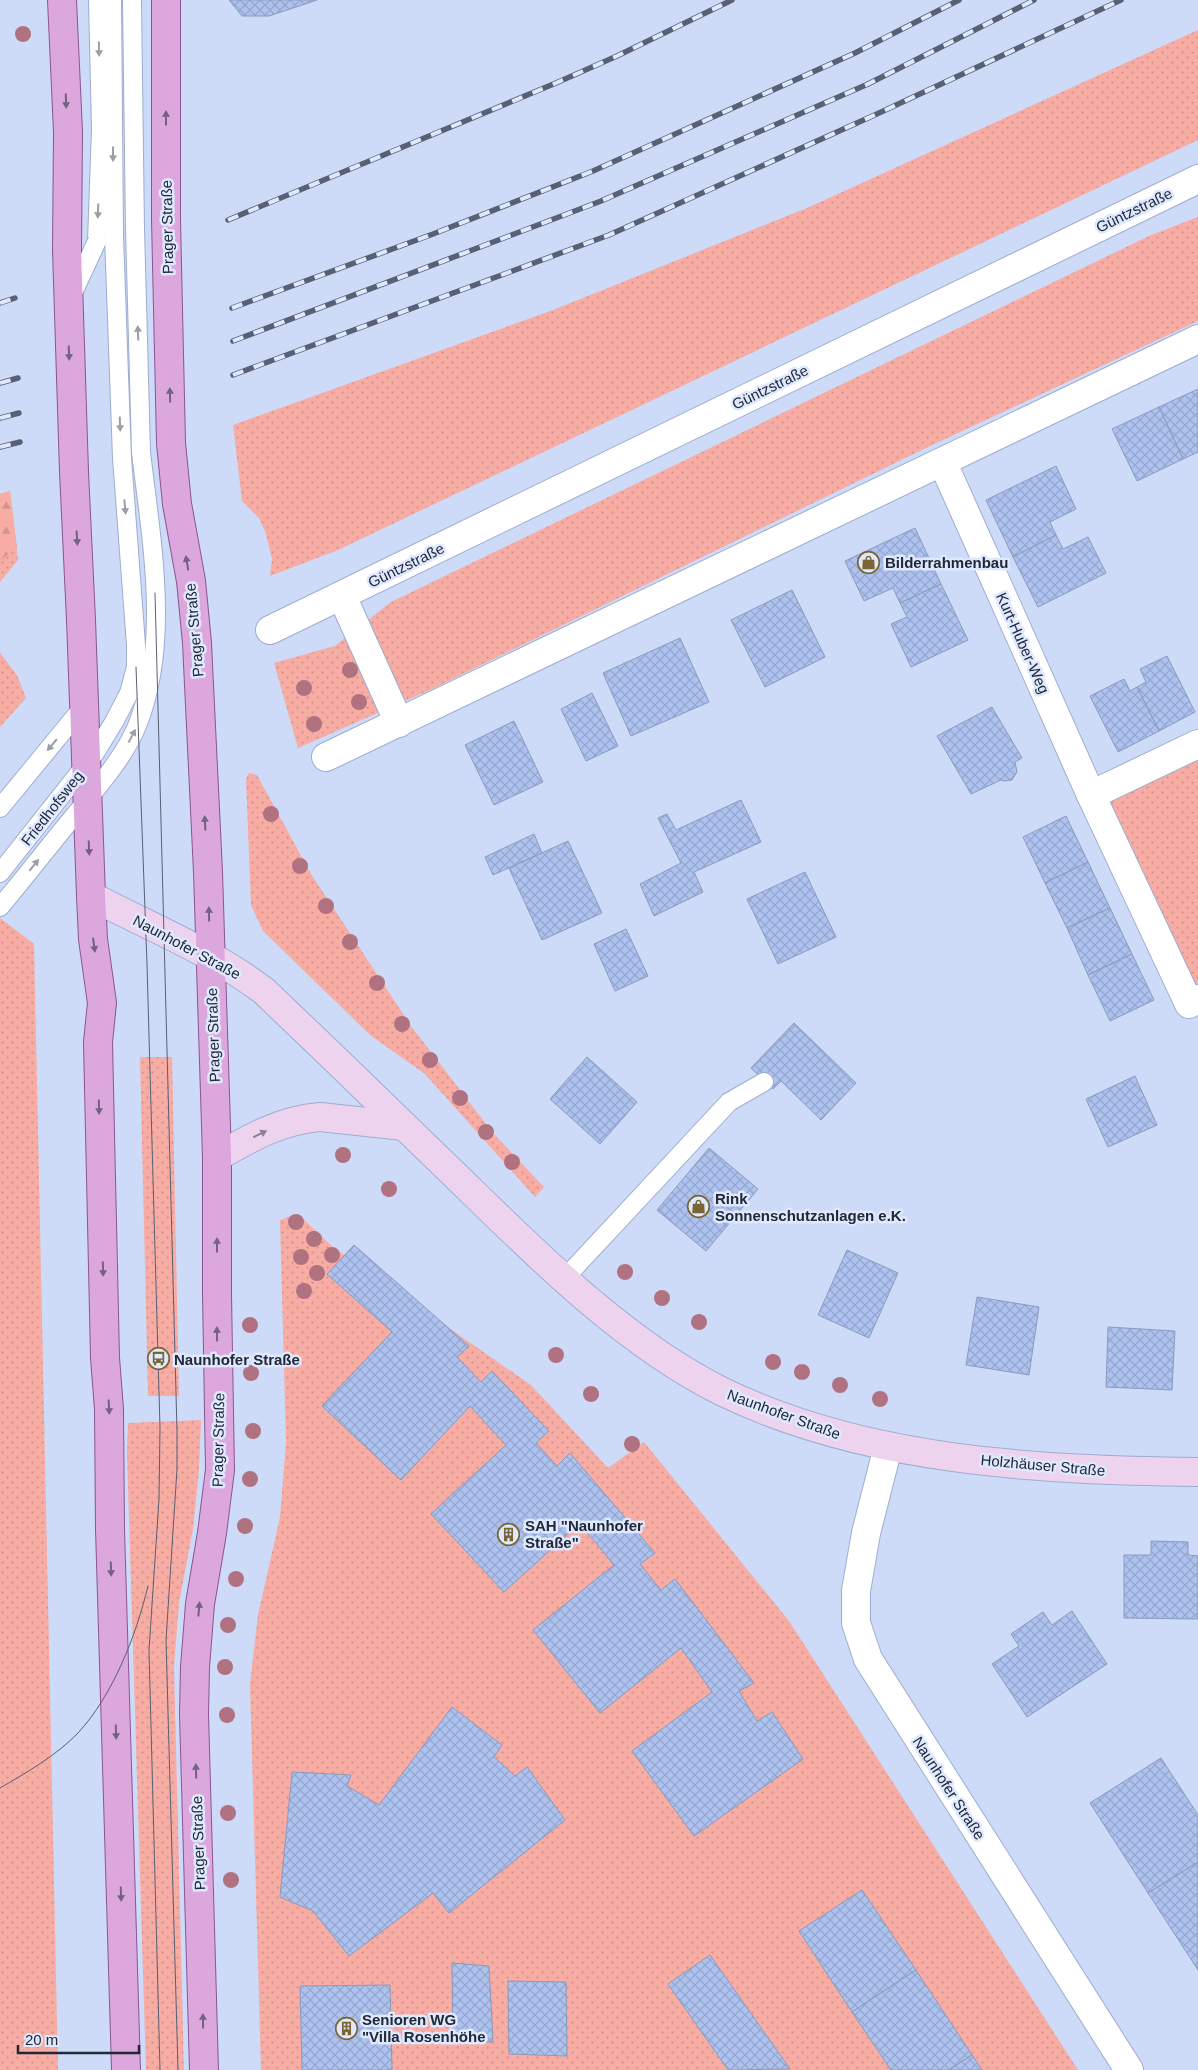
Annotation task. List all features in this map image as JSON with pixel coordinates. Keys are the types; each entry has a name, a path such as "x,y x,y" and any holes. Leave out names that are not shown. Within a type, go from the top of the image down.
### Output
{"main road":[{"path":"62,0 68,132 68,305 82,628 86,800 93,939 102,1003 98,1042 104,1338 109,1409 110,1529 126,2070"},
{"name":"Prager Straße","path":"166,0 166,219 171,443 177,504 191,581 197,643 208,872 217,1157 216,1294 220,1470 200,1604 195,1667 194,1714 204,2070"},
{"name":"Naunhofer Straße","path":"90,896 210,956 238,972 264,991 564,1279 631,1333 680,1367 723,1392 772,1413 828,1432 888,1447"},
{"path":"217,1157 275,1127 307,1118 320,1117 404,1126"},
{"name":"Holzhäuser Straße","path":"888,1447 1044,1467 1109,1471 1198,1472"}],"street":[{"name":"Güntzstraße","path":"270,630 1198,179"},
{"path":"326,757 943,463 1198,339"},
{"name":"Kurt-Huber-Weg","path":"943,463 1091,795 1189,1004 1198,999"},
{"path":"342,596 399,723"},
{"path":"1091,795 1198,744"},
{"name":"Naunhofer Straße","path":"888,1447 866,1533 856,1591 856,1623 868,1659 1129,2070"}],"lane":[{"path":"68,305 96,241 101,129 98,0"},
{"name":"Friedhofsweg","path":"0,873 103,742 123,707 136,667 122,458 114,236 112,0"},
{"path":"0,907 86,800 128,744 137,727 150,683 154,644 154,567 141,452 135,228 132,0"},
{"path":"0,808 83,707"},
{"path":"564,1279 729,1102 764,1082"}],"green space":[{"path":"1198,30 1198,140 338,550 270,576 272,559 266,534 259,518 242,501 233,425 553,310 807,208"},
{"path":"1198,217 1198,321 928,447 430,690 298,748 274,663 335,646 391,602 1149,236"},
{"path":"10,491 18,560 0,582 0,494"},
{"path":"10,491 17,547 0,561 0,494"},
{"path":"0,653 17,675 26,698 0,727"},
{"path":"1198,755 1198,986 1194,988 1108,801"},
{"path":"249,773 257,775 311,874 411,1026 493,1133 544,1187 535,1197 425,1074 370,1035 263,931 251,905 246,779"},
{"path":"0,918 34,944 58,2070 0,2070"},
{"path":"140,1057 172,1057 179,1396 148,1396"},
{"path":"298,1214 334,1248 531,1385 608,1468 644,1442 789,1621 1078,2070 261,2070 250,1684 258,1615 280,1517 286,1442 280,1220"},
{"path":"201,1420 199,1470 193,1529 179,1603 174,1667 184,2070 146,2070 127,1453 128,1423"}],"building":[{"path":"229,0 317,0 269,16 242,16"},
{"path":"1198,389 1198,452 1183,459 1159,407"},
{"path":"1159,407 1183,459 1137,481 1112,429"},
{"path":"1056,466 1076,509 1050,522 1056,535 1013,557 986,500"},
{"path":"915,528 941,584 900,603 893,588 864,601 845,561"},
{"path":"1056,535 1063,549 1088,537 1106,573 1038,607 1013,557"},
{"path":"941,584 968,640 911,667 891,624 907,617 900,603"},
{"path":"792,590 825,657 765,687 731,620"},
{"path":"680,638 709,702 631,736 603,673"},
{"path":"1167,656 1195,712 1159,731 1137,687 1146,682 1140,669"},
{"path":"1124,679 1130,691 1137,687 1159,731 1118,752 1090,696"},
{"path":"592,693 618,746 586,761 561,709"},
{"path":"992,707 1022,758 1015,762 1017,772 1012,780 1001,780 971,794 937,736"},
{"path":"514,721 543,782 494,805 465,745"},
{"path":"741,800 761,842 694,872 703,892 654,916 640,884 681,863 658,818 667,814 676,830"},
{"path":"1066,816 1088,862 1045,883 1023,837"},
{"path":"534,834 542,853 493,875 485,857"},
{"path":"568,841 602,913 542,940 509,868"},
{"path":"1088,862 1110,908 1067,928 1045,883"},
{"path":"805,872 836,937 778,964 747,899"},
{"path":"1110,908 1132,954 1088,975 1067,928"},
{"path":"626,929 648,976 615,991 594,944"},
{"path":"1132,954 1154,1000 1110,1021 1088,975"},
{"path":"794,1023 856,1083 821,1120 781,1081 773,1089 751,1068"},
{"path":"587,1057 637,1102 600,1144 550,1099"},
{"path":"1135,1076 1157,1125 1108,1147 1086,1099"},
{"path":"709,1148 758,1189 706,1251 657,1210"},
{"name":"SAH \"Naunhofer Straße\"","path":"354,1245 469,1346 457,1357 481,1382 492,1371 549,1431 536,1443 557,1466 570,1453 655,1553 640,1564 661,1590 675,1579 754,1683 739,1691 757,1721 772,1712 803,1759 694,1836 632,1751 712,1692 681,1648 600,1713 533,1630 614,1565 596,1543 579,1524 504,1592 431,1514 506,1445 470,1406 401,1480 322,1406 392,1332 327,1274"},
{"path":"847,1250 898,1273 869,1338 818,1315"},
{"path":"977,1297 1039,1307 1029,1375 966,1365"},
{"path":"1108,1327 1175,1331 1172,1390 1106,1387"},
{"path":"1151,1541 1188,1542 1188,1555 1198,1556 1198,1619 1124,1618 1124,1555 1151,1555"},
{"path":"1072,1611 1107,1664 1027,1717 992,1664 1019,1646 1011,1634 1043,1612 1052,1625"},
{"path":"452,1707 502,1745 494,1757 515,1776 527,1767 565,1820 449,1913 433,1893 349,1956 313,1911 280,1897 292,1772 351,1775 347,1786 379,1805"},
{"path":"1161,1758 1198,1815 1198,1862 1148,1893 1090,1803"},
{"path":"1198,1862 1198,1970 1148,1893"},
{"path":"862,1890 916,1970 852,2012 799,1931"},
{"path":"710,1955 790,2069 728,2070 668,1984"},
{"path":"452,1963 489,1966 493,2042 453,2041"},
{"path":"916,1970 972,2055 949,2070 891,2070 852,2012"},
{"path":"508,1981 566,1982 567,2056 509,2054"},
{"name":"Senioren WG \"Villa Rosenhöhe","path":"390,1985 392,2070 302,2070 300,1986"},
{"path":"972,2055 982,2070 949,2070"}],"tram line":[{"path":"155,593 177,1431 177,1469 166,1640 178,2070"},
{"path":"136,667 147,964 160,1428 159,1499 149,1650 160,2070"},
{"path":"0,1788 31,1770 61,1749 91,1718 122,1664 137,1625 148,1586"}],"railway":[{"path":"228,220 556,83 617,56 732,0"},
{"path":"232,308 433,234 593,171 855,53 959,0"},
{"path":"233,341 601,201 868,84 1034,0"},
{"path":"233,375 609,235 879,113 1121,0"},
{"path":"0,303 15,298"},
{"path":"0,383 18,378"},
{"path":"0,418 19,413"},
{"path":"0,447 20,442"}],"place":[{"name":"Bilderrahmenbau","path":"869,562"},
{"name":"Rink Sonnenschutzanlagen e.K.","path":"699,1207"},
{"name":"Naunhofer Straße","path":"158,1359"},
{"name":"SAH \"Naunhofer Straße\"","path":"509,1534"},
{"name":"Senioren WG \"Villa Rosenhöhe","path":"346,2028"}]}
